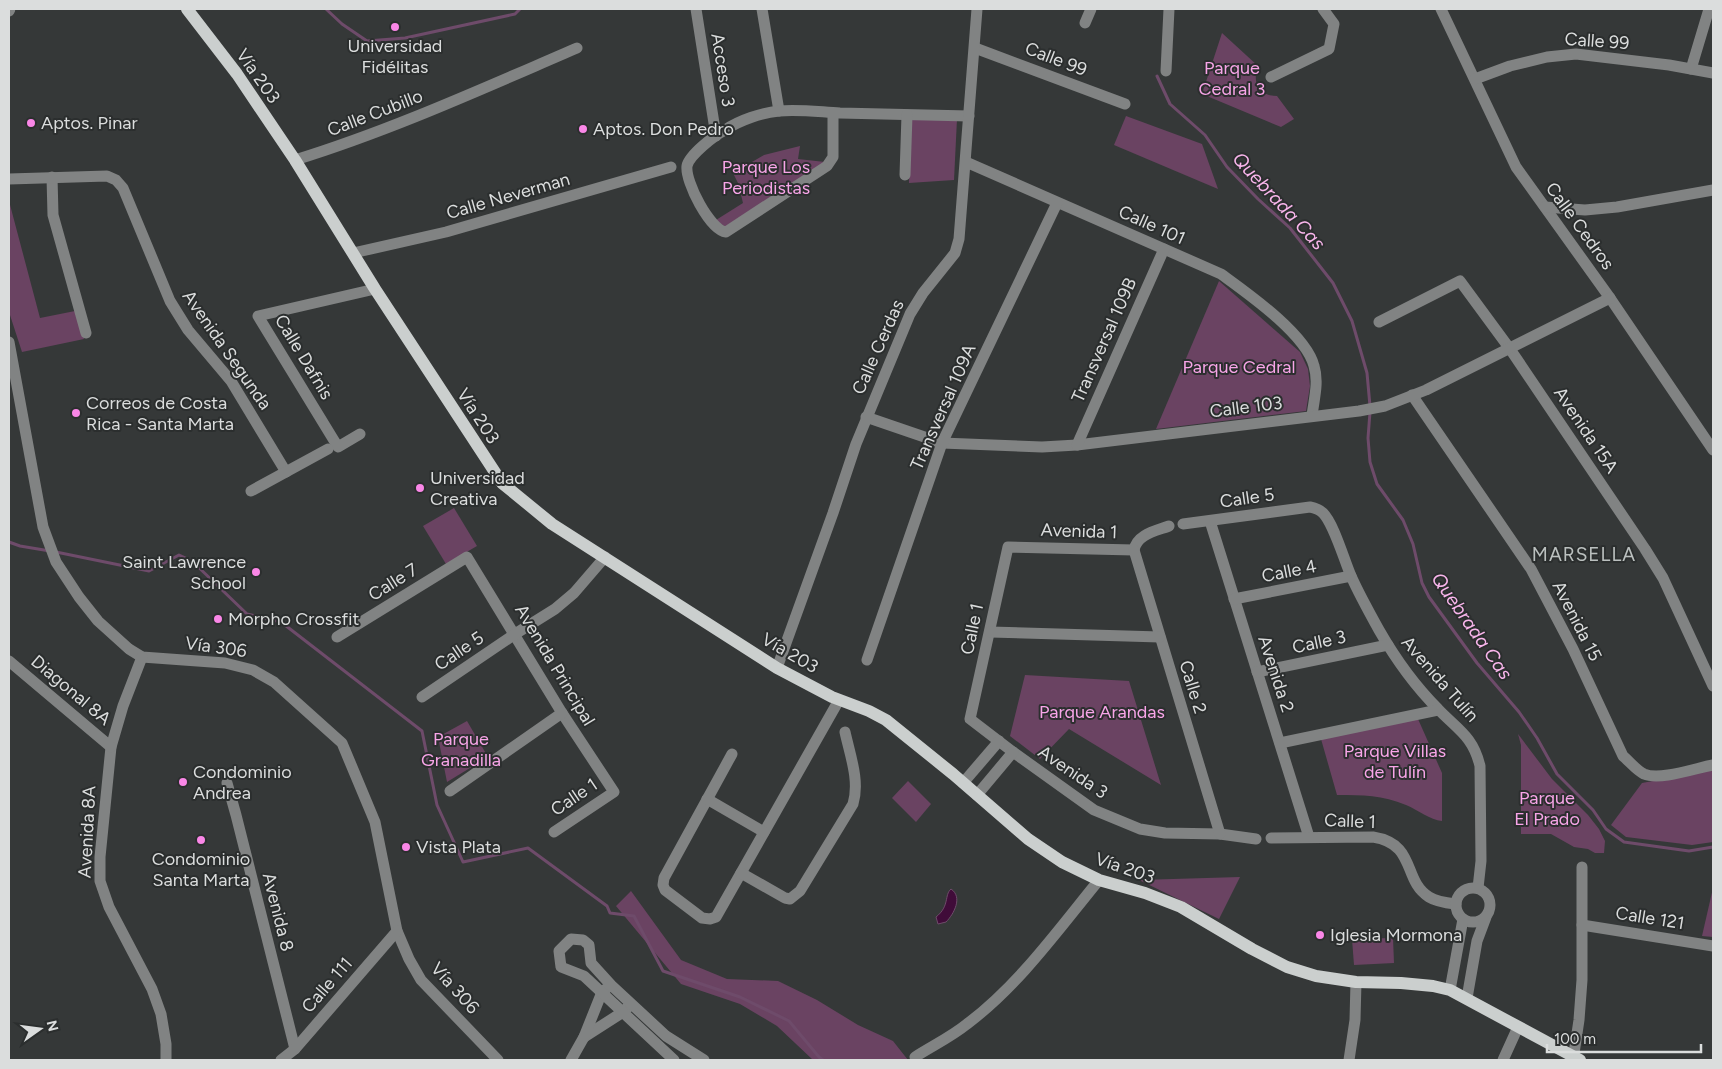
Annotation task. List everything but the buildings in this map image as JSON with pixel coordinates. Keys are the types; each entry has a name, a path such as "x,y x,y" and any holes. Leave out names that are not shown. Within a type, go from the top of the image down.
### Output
{"main road":[{"name":"Vía 203","path":"187,9 237,74 295,160 502,483 552,524 777,668 839,700 886,720 1028,839 1062,862 1099,880 1145,893 1181,907 1252,949 1287,966 1316,976 1356,982 1434,986 1450,990 1468,998 1575,1059"}],"street":[{"name":"Acceso 3","path":"696,9 716,136"},
{"path":"762,9 779,111"},
{"name":"Calle Cerdas","path":"777,668 866,417 910,314 923,293 955,253 959,239 966,162 977,9"},
{"path":"1085,23 1092,9"},
{"path":"1166,70 1169,9"},
{"path":"1271,77 1329,49 1334,24 1323,9"},
{"name":"Calle Cedros","path":"1441,9 1516,168 1610,298 1713,450"},
{"path":"1691,69 1709,9"},
{"name":"Calle Cubillo","path":"295,160 352,142 433,110 577,48"},
{"name":"Calle 99","path":"975,48 1124,104"},
{"name":"Calle 99","path":"1475,79 1510,66 1547,57 1576,54 1713,73"},
{"path":"833,113 833,156 827,166 726,232 717,229 696,195 687,171 687,165 716,136 740,122 779,111 969,116"},
{"path":"905,174 907,115"},
{"name":"Calle 101","path":"966,162 1221,274 1254,299 1307,348 1314,365 1317,383 1312,416"},
{"name":"Calle Neverman","path":"353,253 446,232 671,167"},
{"name":"Avenida Segunda","path":"9,179 107,176 116,180 123,188 170,301 188,330 231,381 286,472"},
{"path":"52,177 53,215 86,332"},
{"path":"1545,207 1585,210 1618,207 1713,190"},
{"name":"Transversal 109A","path":"867,660 942,443 1057,203"},
{"name":"Transversal 109B","path":"1077,445 1164,248"},
{"name":"Avenida 15A","path":"1379,322 1460,281 1510,349 1664,578 1711,672 1713,686"},
{"name":"Calle Dafnis","path":"360,434 338,447 258,316 376,289"},
{"name":"Calle 103","path":"866,417 942,443 1042,447 1077,445 1359,411 1385,406 1412,395 1510,349 1610,298"},
{"path":"9,342 30,460 48,544 56,562 79,597 98,621 129,649 142,657"},
{"name":"Avenida 15","path":"1412,395 1531,569 1573,649 1623,756 1645,774 1656,776 1713,765"},
{"path":"251,491 328,449"},
{"name":"Calle 5","path":"1182,524 1316,508"},
{"name":"Avenida Tulín","path":"1316,508 1324,514 1329,522 1351,576 1388,645 1409,676 1438,710 1463,731 1477,754 1480,766 1482,861 1478,888"},
{"name":"Avenida 2","path":"1210,521 1308,837"},
{"name":"Avenida 1","path":"1008,546 1134,550 1141,537 1169,526"},
{"name":"Calle 1","path":"970,719 1008,546"},
{"name":"Calle 2","path":"1134,550 1220,834"},
{"name":"Avenida Principal","path":"467,557 562,713 614,792"},
{"name":"Calle 7","path":"337,637 467,557"},
{"name":"Calle 5","path":"422,697 555,609 574,593 605,557"},
{"name":"Calle 4","path":"1234,599 1351,576"},
{"path":"990,632 1160,637"},
{"name":"Calle 3","path":"1257,672 1388,645"},
{"name":"Avenida 8A","path":"142,657 123,706 111,746 100,857 100,881 112,915 152,989 161,1014 166,1044 166,1060"},
{"name":"Vía 306","path":"142,657 225,663 253,670 274,682 342,743 375,822 397,931 409,959 421,980 498,1060"},
{"name":"Diagonal 8A","path":"9,661 111,746"},
{"path":"732,754 664,878 665,890 702,918 710,919 716,917 839,700"},
{"path":"1280,743 1438,710"},
{"path":"450,791 562,713"},
{"name":"Avenida 3","path":"970,719 1094,810 1140,829 1166,833 1220,834 1256,838"},
{"path":"741,873 786,898 790,899 800,891 856,796 856,786 845,732"},
{"path":"963,783 999,741"},
{"path":"977,795 1013,752"},
{"name":"Avenida 8","path":"227,784 295,1048"},
{"name":"Calle 1","path":"554,832 614,792"},
{"path":"707,799 764,832"},
{"name":"Calle 1","path":"1271,838 1372,837 1383,839 1403,853 1421,890 1436,900 1456,904"},
{"path":"1575,1059 1582,980 1582,867"},
{"path":"915,1057 967,1025 998,998 1034,959 1099,880"},
{"path":"1468,998 1477,941 1490,907 1490,901 1488,895 1478,888 1473,887 1463,891 1456,904 1459,915 1463,919 1472,922 1486,917"},
{"path":"1450,990 1463,919"},
{"name":"Calle 121","path":"1582,925 1713,946"},
{"name":"Calle 111","path":"282,1060 295,1048 397,931"},
{"path":"677,1043 671,1058 623,1012 607,989 591,963 589,945 583,940 571,939 559,950 561,967 584,976 607,989 631,1003 666,1036 704,1060"},
{"path":"1349,1060 1355,1020 1356,982"},
{"path":"571,1060 607,989"},
{"path":"584,1037 623,1012 631,1003"},
{"path":"1503,1060 1518,1027"}],"green space":[{"name":"Parque Cedral 3","path":"1222,33 1258,66 1256,83 1261,91 1265,94 1277,96 1294,119 1281,127 1202,94"},
{"path":"1126,116 1202,144 1218,189 1114,145"},
{"path":"911,118 957,119 954,180 909,183"},
{"name":"Parque Los Periodistas","path":"800,146 798,159 825,162 725,227 716,220 743,203 738,183 733,173 764,155"},
{"path":"9,201 40,318 75,311 84,339 22,352 9,312"},
{"name":"Parque Cedral","path":"1219,281 1300,352 1308,369 1310,386 1306,411 1156,429"},
{"path":"454,508 477,546 446,564 423,526"},
{"name":"Parque Arandas","path":"1025,675 1129,681 1161,785 1069,729 1040,759 1010,736"},
{"name":"Parque Villas de Tulín","path":"1418,719 1442,773 1442,821 1433,819 1406,805 1389,799 1337,795 1321,739"},
{"name":"Parque Granadilla","path":"467,721 488,757 447,782 438,737"},
{"name":"Parque El Prado","path":"1518,734 1552,779 1588,815 1599,829 1605,841 1604,853 1595,853 1588,849 1574,847 1551,834 1521,834 1521,745"},
{"path":"1713,770 1713,842 1692,845 1626,837 1611,825 1642,783"},
{"path":"908,781 931,804 916,822 892,798"},
{"path":"1240,877 1219,919 1139,880"},
{"path":"1713,888 1713,937 1702,936"},
{"path":"631,891 681,960 727,979 778,981 817,1000 858,1025 893,1041 908,1060 813,1060 777,1026 740,1004 681,984 616,906"},
{"path":"1393,938 1394,963 1354,965 1352,939"}],"shaded area":[{"path":"951,889 955,892 956,906 946,922 938,924 936,917 943,909"}],"waterway":[{"name":"Quebrada Cas","path":"326,9 342,24 367,41 405,38 515,14 520,9"},
{"name":"Quebrada Cas","path":"1157,76 1170,104 1205,135 1227,167 1290,228 1333,283 1352,321 1367,373 1370,406"},
{"name":"Quebrada Cas","path":"1370,412 1368,438 1370,462 1377,484 1403,520 1413,544 1422,583 1429,597 1477,663 1519,712 1537,738 1557,774 1593,810 1606,829 1624,842 1689,851 1713,847"},
{"path":"9,542 20,546 50,551"},
{"path":"56,552 149,571 179,555 192,561 247,614 281,622 422,731 437,805 463,862 528,848 607,906 610,913 634,916 663,971 740,997 789,1021 823,1060"}],"place":[{"name":"Universidad Fidélitas","path":"395,27"},
{"name":"Aptos. Pinar","path":"31,123"},
{"name":"Aptos. Don Pedro","path":"583,129"},
{"name":"Correos de Costa Rica - Santa Marta","path":"76,413"},
{"name":"Universidad Creativa","path":"420,488"},
{"name":"Saint Lawrence School","path":"256,572"},
{"name":"Morpho Crossfit","path":"218,619"},
{"name":"Condominio Andrea","path":"183,782"},
{"name":"Condominio Santa Marta","path":"201,840"},
{"name":"Vista Plata","path":"406,847"},
{"name":"Iglesia Mormona","path":"1320,935"}],"district":[{"name":"MARSELLA","path":"1584,554"}]}
